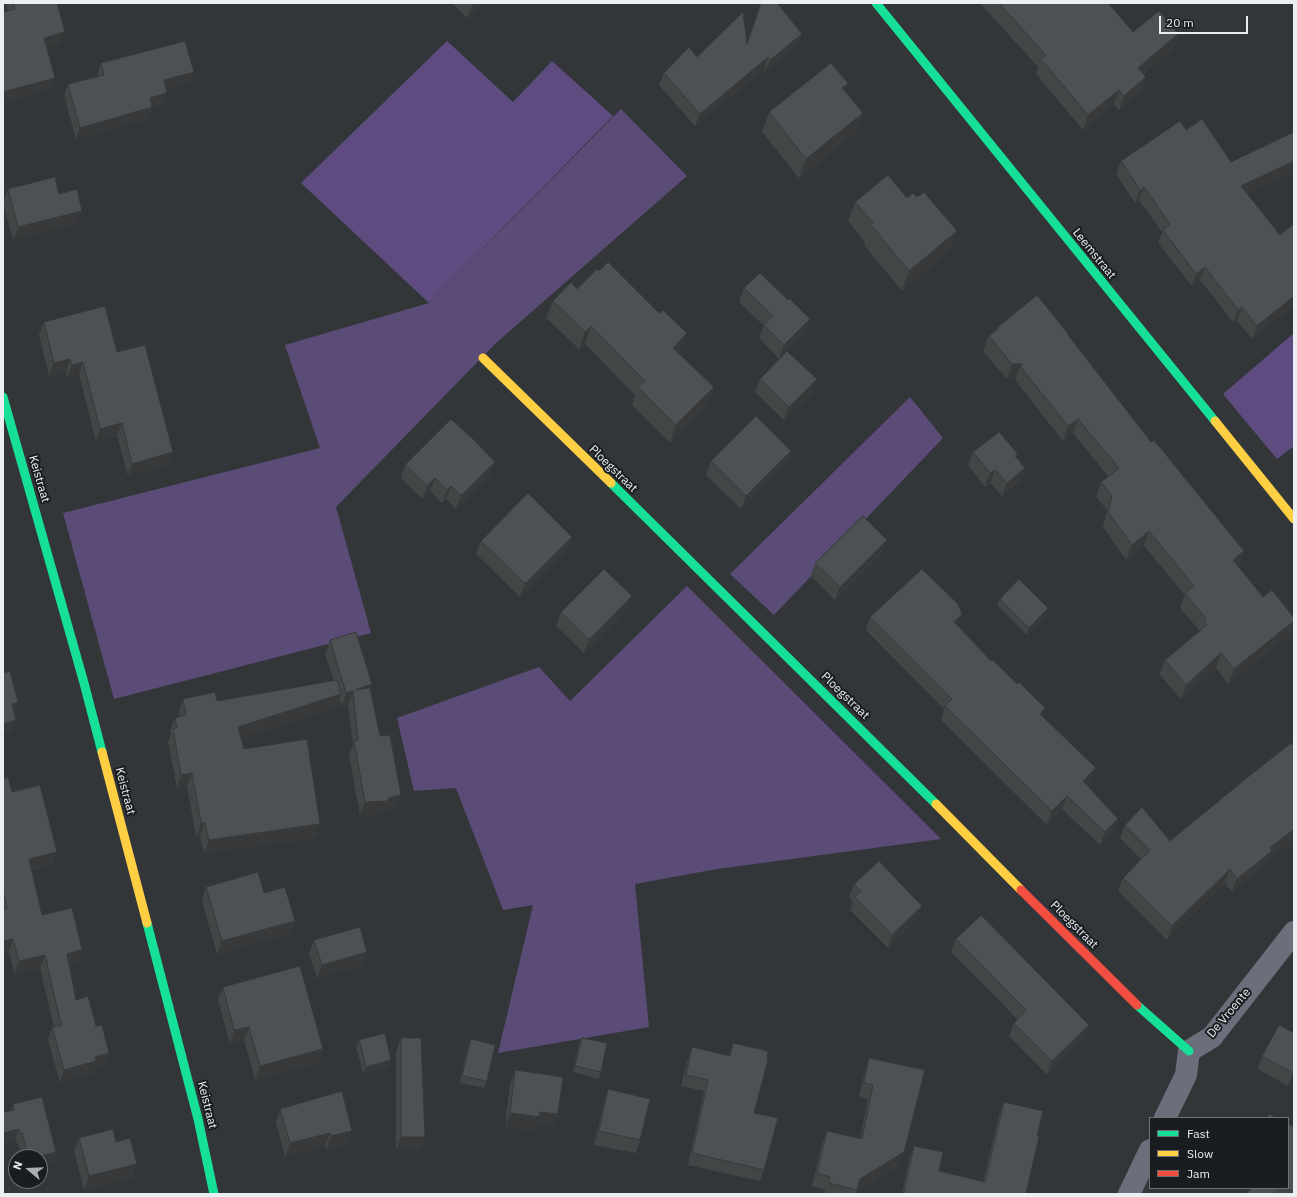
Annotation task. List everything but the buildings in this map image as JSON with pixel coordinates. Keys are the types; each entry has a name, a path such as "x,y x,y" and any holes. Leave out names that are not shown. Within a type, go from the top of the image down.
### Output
{"street":[{"name":"Leemstraat","path":"876,3 1294,519"},
{"name":"Ploegstraat","path":"483,358 861,729 1130,999 1189,1051"},
{"name":"Keistraat","path":"3,397 84,683 198,1119 214,1194"},
{"name":"De Vroente","path":"1189,1051 1212,1037 1294,932"},
{"path":"1165,1117 1186,1075 1189,1051"},
{"path":"1129,1194 1149,1152"}],"shaded area":[{"path":"447,41 513,102 552,61 613,116 429,303 301,183"},
{"path":"621,109 687,176 496,343 336,507 371,633 114,699 63,513 320,448 285,345 429,303"},
{"path":"1294,333 1294,446 1277,459 1223,394"},
{"path":"910,397 943,438 774,615 730,574"},
{"path":"687,586 941,839 717,869 635,884 649,1027 498,1053 533,905 503,910 456,788 414,791 397,718 539,667 570,701"}],"traffic: fast":[{"path":"876,3 1215,421"},
{"path":"3,397 102,752"},
{"path":"611,483 936,804"},
{"path":"147,923 198,1119 214,1194"},
{"path":"1137,1005 1189,1051"}],"traffic: slow":[{"path":"483,358 611,483"},
{"path":"1215,421 1294,519"},
{"path":"102,752 147,923"},
{"path":"936,804 1021,890"}],"traffic: jam":[{"path":"1021,890 1137,1005"}]}
